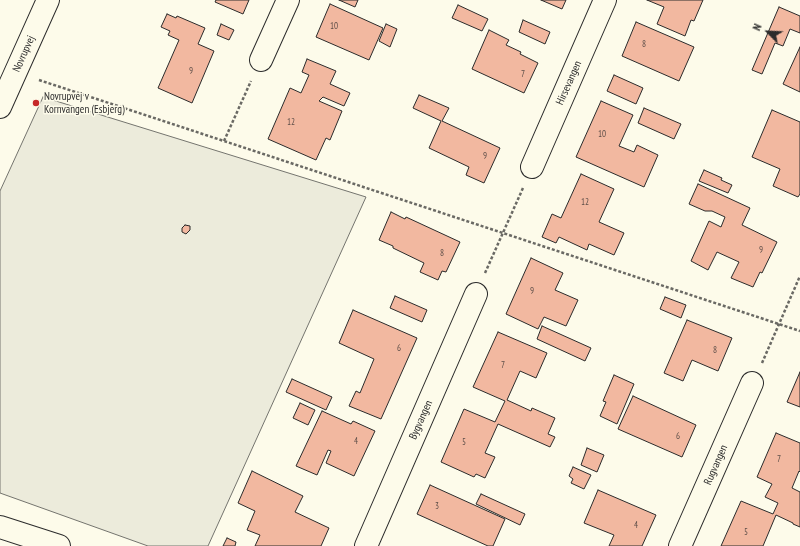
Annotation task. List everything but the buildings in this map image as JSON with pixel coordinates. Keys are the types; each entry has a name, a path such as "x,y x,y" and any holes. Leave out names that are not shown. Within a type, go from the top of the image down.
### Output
{"street":[{"name":"Novrupvej","path":"0,107 48,0"},
{"path":"261,60 288,0"},
{"name":"Hirsevangen","path":"532,167 605,0"},
{"name":"Bygvangen","path":"366,546 476,294"},
{"name":"Rugvangen","path":"680,546 752,383"},
{"path":"0,527 58,546"}],"path":[{"path":"224,141 261,60"},
{"path":"16,72 800,330"},
{"path":"476,294 532,167"},
{"path":"752,383 800,276"}],"shaded area":[{"path":"43,97 366,197 208,546 148,546 0,493 0,191"}],"place":[{"name":"Novrupvej v Kornvangen (Esbjerg)","path":"36,103"}]}
